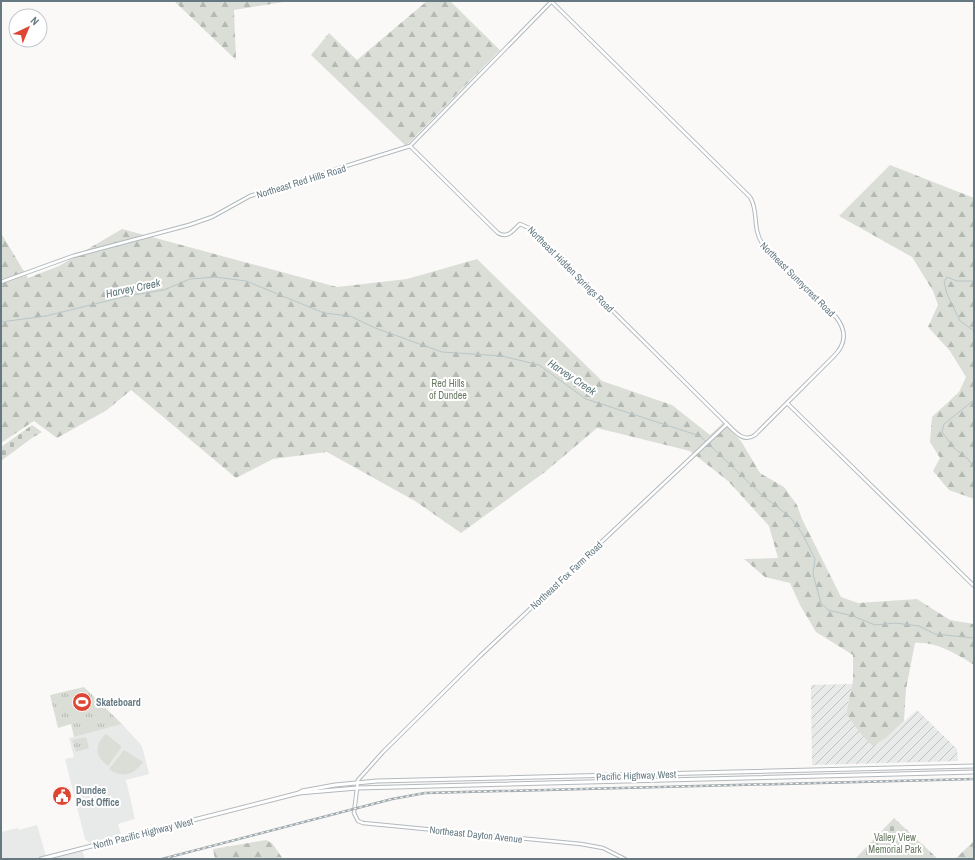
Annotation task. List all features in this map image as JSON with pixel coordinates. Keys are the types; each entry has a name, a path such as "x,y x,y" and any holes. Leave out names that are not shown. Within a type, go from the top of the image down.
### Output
{"main road":[{"name":"Pacific Highway West","path":"299,793 322,787 358,782 974,766"},
{"name":"Pacific Highway West","path":"244,807 299,793 357,788 974,772"},
{"name":"North Pacific Highway West","path":"41,859 244,807"}],"street":[{"name":"Northeast Red Hills Road","path":"1,282 73,256 189,225 212,217 250,196 410,146 552,1"},
{"name":"Northeast Sunnycrest Road","path":"552,1 750,197 755,210 755,229 762,243 836,317 842,326 844,339 840,348 787,403"},
{"name":"Northeast Hidden Springs Road","path":"410,146 498,233 504,236 508,235 520,224 529,228 727,424"},
{"path":"727,424 740,436 750,438 787,403 974,586"},
{"name":"Northeast Fox Farm Road","path":"357,788 360,776 454,681 727,424"},
{"name":"Northeast Dayton Avenue","path":"357,788 354,813 358,821 363,823 581,844 603,848 625,859"}],"shaded area":[{"path":"852,684 846,714 887,737 917,710 957,749 958,761 812,765 811,685"},
{"path":"122,724 142,746 149,774 126,780 135,819 118,824 121,834 90,843 85,839 65,759 74,757 69,738"},
{"path":"37,825 46,856 81,846 85,859 1,859 1,832 18,828 19,830"}],"green space":[{"path":"174,1 290,1 234,10 236,60"},
{"path":"427,1 450,1 500,50 406,146 311,55 329,33 357,60"},
{"path":"890,165 974,198 974,499 949,490 933,471 940,458 930,442 932,417 959,392 966,377 950,351 928,327 938,305 933,291 912,257 839,216"},
{"name":"Red Hills of Dundee","path":"122,229 337,287 407,279 477,259 602,381 672,405 710,435 723,423 741,441 760,473 784,487 797,505 802,519 841,597 858,603 917,599 950,620 974,624 974,665 938,646 915,643 906,689 904,721 887,737 873,746 862,735 846,714 853,680 853,655 816,632 800,605 790,583 765,577 744,559 778,558 769,526 728,481 690,451 597,428 545,472 461,533 415,501 327,452 273,459 236,478 131,390 107,410 57,438 34,421 1,443 1,233 28,278 59,266"},
{"path":"32,425 42,432 1,461 1,447"},
{"path":"84,687 122,724 74,737 71,724 58,728 50,695"},
{"path":"106,734 121,746 108,766 98,755 99,742"},
{"path":"86,737 89,748 76,752 72,740"},
{"path":"124,750 143,762 131,773 118,774 109,769"},
{"name":"Valley View Memorial Park","path":"894,818 938,859 855,859"},
{"path":"266,840 272,843 283,859 215,859 213,849"},
{"path":"973,842 974,859 955,859"}],"waterway":[{"name":"Harvey Creek","path":"1,322 46,316 127,296 164,290 190,279 215,277 246,281 324,313 350,316 375,328 442,352 502,356 539,365 586,399 700,436 763,496 790,517 802,533 815,559 813,574 821,603 828,610 853,616 875,625 895,623 919,626 935,634 974,638"},
{"path":"974,281 957,281 947,277 944,282 947,294 960,321 974,331"},
{"path":"974,400 944,424 942,432 954,448 968,459 974,468"}],"railway":[{"path":"162,859 392,799 425,793 974,779"}],"place":[{"name":"Skateboard","path":"82,702"},
{"name":"Dundee Post Office","path":"62,796"}]}
